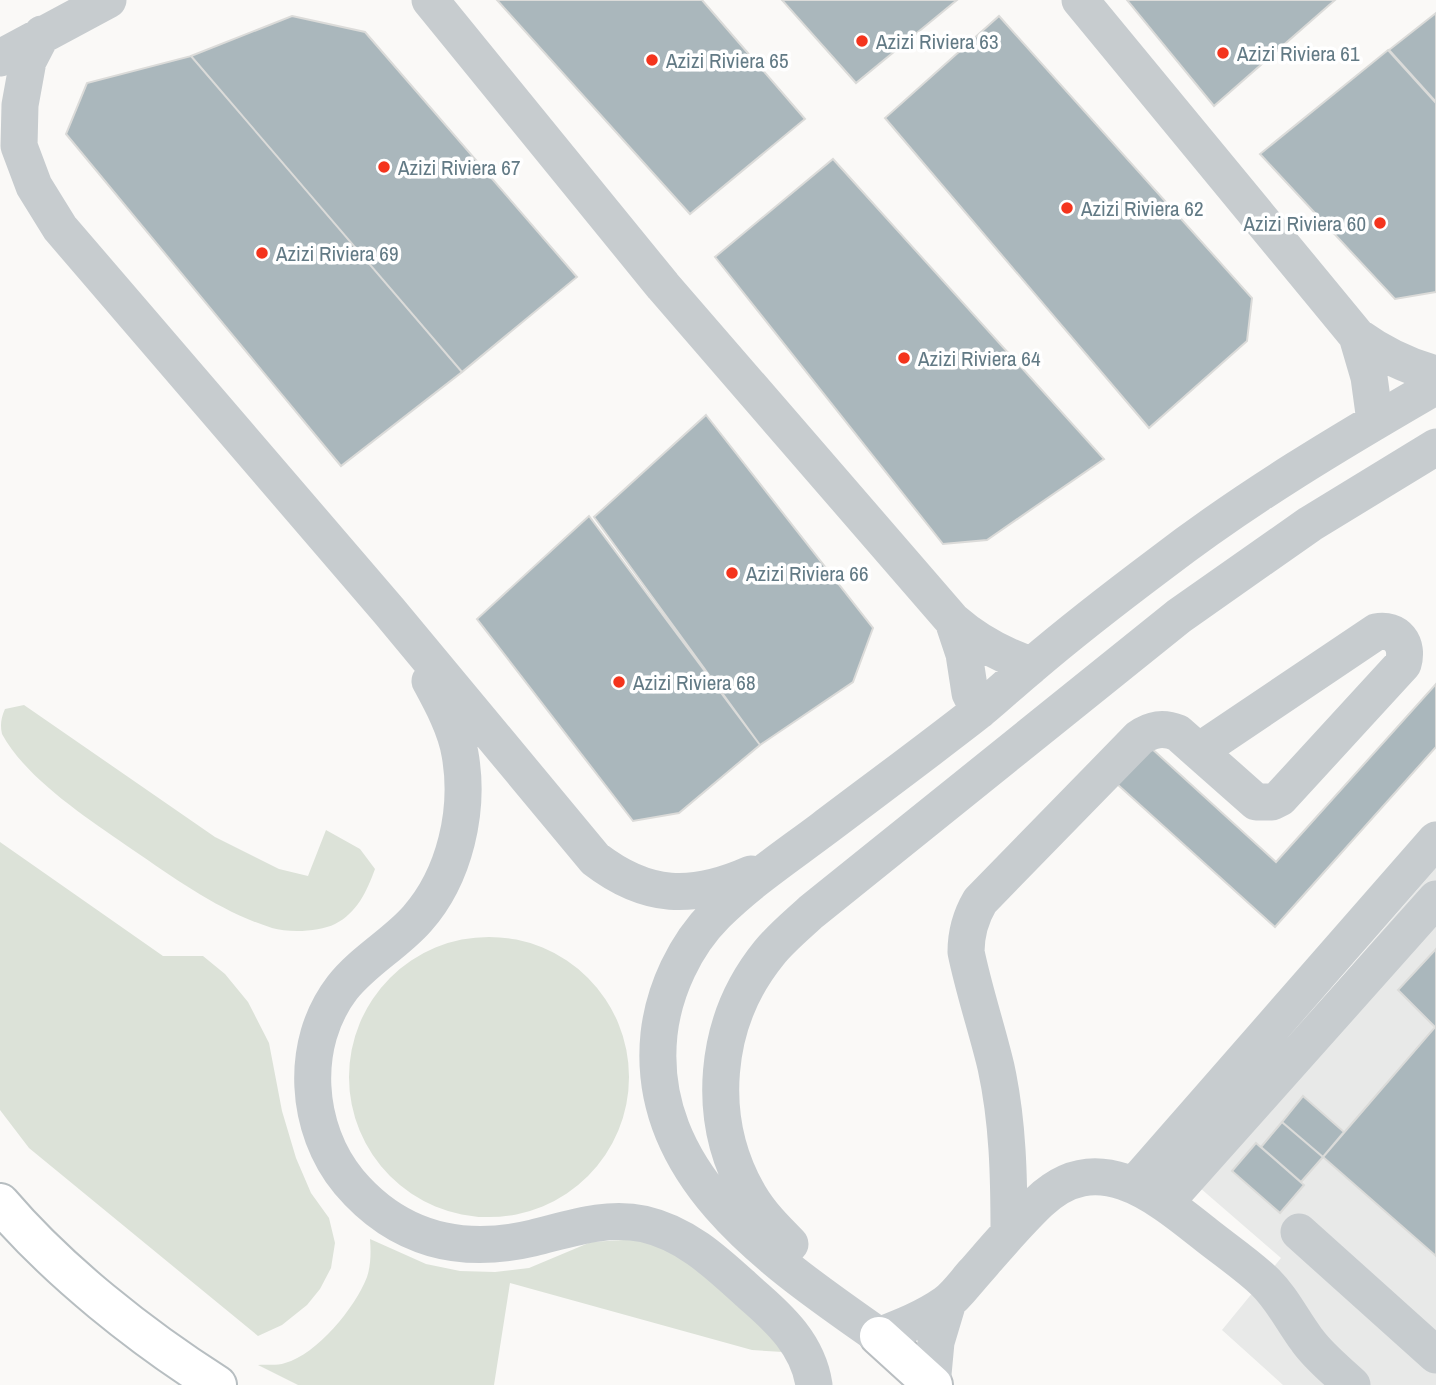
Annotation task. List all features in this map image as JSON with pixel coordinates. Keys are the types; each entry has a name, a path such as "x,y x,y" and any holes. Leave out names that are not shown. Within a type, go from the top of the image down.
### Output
{"main road":[{"path":"0,1203 98,1297 189,1367 217,1385"},
{"path":"878,1336 933,1385"}],"street":[{"path":"0,58 108,0"},
{"path":"430,0 663,286 953,621 971,637 993,650 1031,665"},
{"path":"1080,0 1357,336 1401,363 1436,374"},
{"path":"42,34 27,61 20,105 19,146 34,186 60,228"},
{"path":"0,173 60,228 389,611 595,859 611,872 648,888 694,892 717,888 779,862"},
{"path":"1357,336 1369,377 1375,421"},
{"path":"878,1336 796,1277 728,1215 688,1163 675,1139 660,1088 659,1034 664,1008 684,957 717,914 779,862 979,711 1031,665 1160,564 1235,509 1436,386"},
{"path":"878,1336 764,1217 745,1187 730,1155 720,1107 722,1055 738,1004 751,981 768,954 811,912 1179,616 1310,524 1431,451"},
{"path":"389,611 451,724 460,752 464,782 462,806 452,855 431,900 416,920 343,987 323,1023 313,1060 313,1086 323,1136 334,1160 365,1200 384,1216 418,1234 455,1244 506,1244 605,1221 643,1224 678,1236 709,1257 777,1317 804,1353 814,1385"},
{"path":"953,621 964,654 970,693 979,711"},
{"path":"1009,1233 1005,1118 996,1069 966,952 966,934 980,901 1139,738 1157,729 1178,733 1250,798 1265,803 1280,798 1403,664 1406,649 1403,642 1391,632 1376,632 1199,751"},
{"path":"1135,1184 1436,840"},
{"path":"1166,1203 1436,899"},
{"path":"878,1336 915,1321 948,1302 1009,1233 1056,1188 1074,1180 1094,1177 1114,1179 1135,1184 1166,1203 1263,1280 1286,1307 1314,1349 1352,1385"},
{"path":"1299,1232 1436,1355"},
{"path":"933,1385 936,1342 948,1302"}],"shaded area":[{"path":"24,705 215,837 279,869 308,876 326,830 360,849 375,869 365,893 355,908 335,924 304,931 272,928 217,904 98,826 61,798 27,767 13,751 1,728 5,709"},
{"path":"0,842 163,956 203,956 225,974 248,1002 269,1043 282,1111 296,1158 311,1193 329,1218 335,1243 331,1268 320,1289 307,1305 282,1325 258,1336 29,1148 0,1110"},
{"path":"1436,868 1436,1385 1283,1385 1222,1330 1281,1258 1177,1168"},
{"path":"475,937 503,937 543,947 555,953 578,968 598,988 619,1023 627,1050 627,1104 619,1131 598,1166 578,1186 555,1201 530,1211 503,1217 475,1217 435,1207 423,1201 400,1186 380,1166 365,1143 355,1118 349,1091 349,1063 359,1023 365,1011 380,988 400,968 423,953 448,943"},
{"path":"370,1239 426,1264 460,1271 495,1272 529,1268 591,1242 639,1239 679,1249 768,1326 783,1352 752,1350 510,1283 494,1385 298,1385 258,1365 282,1364 297,1358 334,1328 354,1302 367,1277"}],"building":[{"name":"Azizi Riviera 65","path":"497,0 702,0 805,119 690,214"},
{"name":"Azizi Riviera 63","path":"782,0 957,0 856,83"},
{"name":"Azizi Riviera 61","path":"1127,0 1335,0 1214,106"},
{"path":"1436,13 1436,102 1389,50"},
{"name":"Azizi Riviera 67","path":"292,16 365,32 577,277 462,372 191,56"},
{"name":"Azizi Riviera 62","path":"999,16 1252,298 1247,341 1149,428 885,118"},
{"name":"Azizi Riviera 60","path":"1388,50 1436,103 1436,292 1395,299 1260,154"},
{"name":"Azizi Riviera 69","path":"191,56 462,372 341,466 66,134 87,83"},
{"name":"Azizi Riviera 64","path":"833,159 1104,459 987,540 943,544 715,257"},
{"name":"Azizi Riviera 66","path":"706,415 873,628 853,682 760,745 594,517"},
{"name":"Azizi Riviera 68","path":"589,516 760,745 679,813 633,821 477,619"},
{"path":"1436,684 1436,747 1275,927 1117,784 1150,747 1276,862"},
{"path":"1436,949 1436,1026 1435,1027 1398,990"},
{"path":"1436,1026 1436,1256 1323,1157"},
{"path":"1303,1096 1344,1132 1323,1157 1282,1122"},
{"path":"1282,1122 1323,1157 1301,1182 1261,1147"},
{"path":"1256,1143 1304,1185 1280,1213 1232,1171"}],"place":[{"name":"Azizi Riviera 63","path":"862,41"},
{"name":"Azizi Riviera 61","path":"1223,53"},
{"name":"Azizi Riviera 65","path":"652,60"},
{"name":"Azizi Riviera 67","path":"384,167"},
{"name":"Azizi Riviera 62","path":"1067,208"},
{"name":"Azizi Riviera 60","path":"1380,223"},
{"name":"Azizi Riviera 69","path":"262,253"},
{"name":"Azizi Riviera 64","path":"904,358"},
{"name":"Azizi Riviera 66","path":"732,573"},
{"name":"Azizi Riviera 68","path":"619,682"}]}
